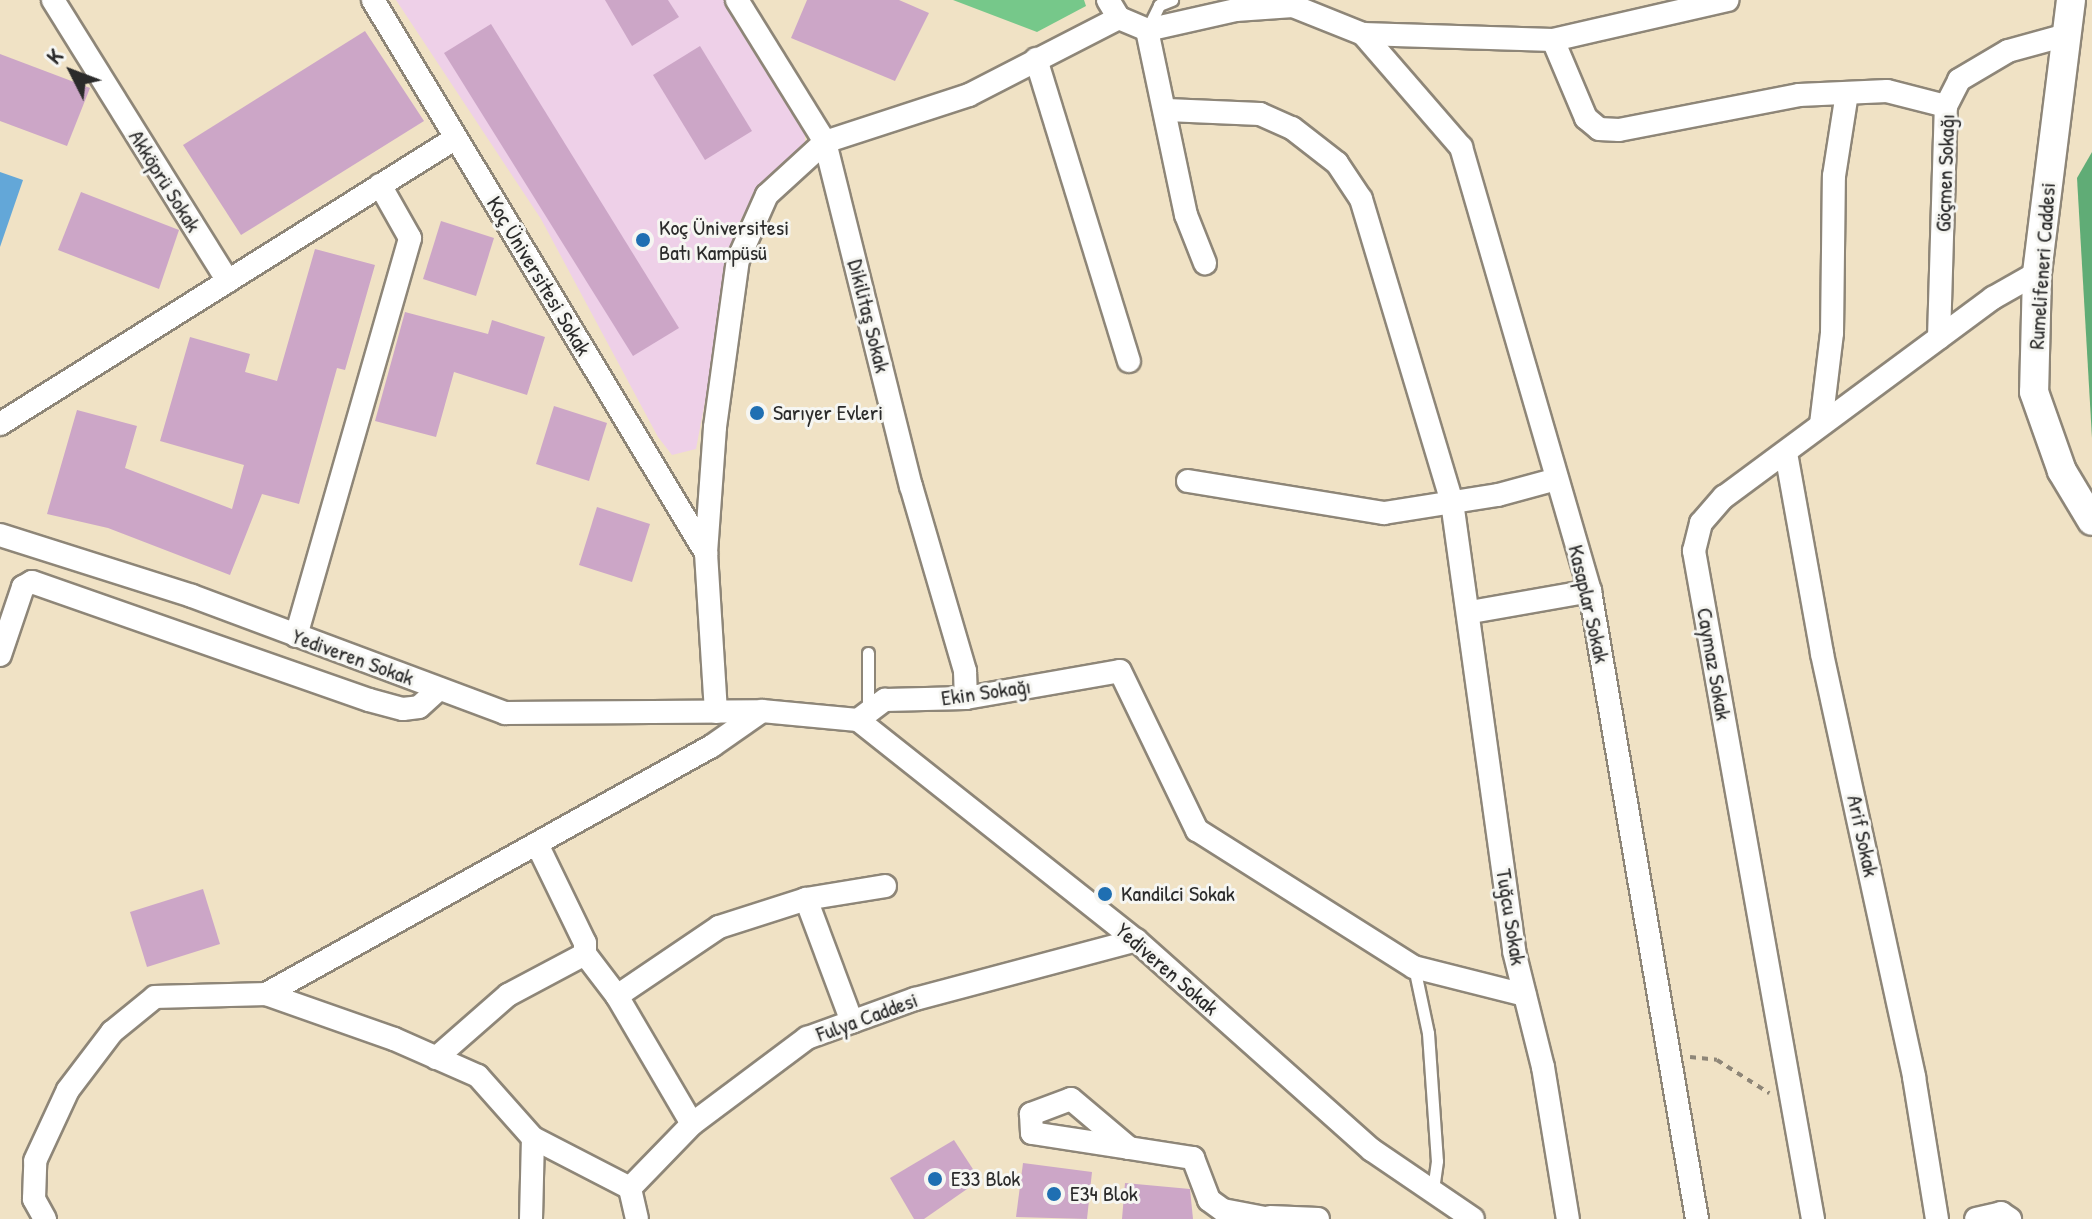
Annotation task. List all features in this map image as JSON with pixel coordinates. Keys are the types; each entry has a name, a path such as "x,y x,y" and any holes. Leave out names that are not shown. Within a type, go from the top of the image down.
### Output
{"street":[{"name":"Akköprü Sokak","path":"53,0 228,281"},
{"name":"Koç Üniversitesi Sokak","path":"373,0 706,553"},
{"name":"Dikilitaş Sokak","path":"737,0 825,142 911,486 965,671 966,698"},
{"path":"1147,30 1236,10 1293,3 1363,34 1553,40 1727,0"},
{"name":"Rumelifeneri Caddesi","path":"2071,0 2037,273 2034,392 2062,471 2092,521"},
{"path":"716,712 706,553 715,427 738,260 767,195 825,142 969,95 1036,59 1113,9 1147,30 1167,110 1186,215 1205,263"},
{"name":"Kasaplar Sokak","path":"1363,34 1461,147 1590,591 1697,1219"},
{"name":"Göçmen Sokağı","path":"1939,338 1946,106 1959,80 2008,51 2066,35"},
{"path":"1553,40 1586,118 1599,129 1619,130 1799,95 1887,91 1946,106"},
{"path":"1036,59 1129,361"},
{"path":"1821,424 1832,333 1834,176 1847,93"},
{"name":"Tuğcu Sokak","path":"1167,110 1260,114 1292,128 1337,163 1361,199 1452,502 1471,612 1514,951 1543,1067 1568,1219"},
{"path":"0,424 456,138"},
{"path":"296,636 410,238 380,185"},
{"name":"Caymaz Sokak","path":"1813,1219 1794,1093 1694,551 1701,523 1724,497 1939,338 2037,273"},
{"name":"Arif Sokak","path":"1786,453 1822,654 1914,1077 1937,1219"},
{"path":"1188,481 1384,513 1557,479"},
{"name":"Yediveren Sokak","path":"0,535 192,596 505,713 762,711 863,715 1136,940 1372,1150 1433,1188 1473,1219"},
{"path":"0,655 23,587 32,582 369,700 403,709 419,707 439,689"},
{"path":"1471,612 1590,591"},
{"name":"Ekin Sokağı","path":"863,715 885,700 966,698 1120,671 1197,830 1414,967"},
{"path":"266,994 712,746 762,711"},
{"path":"537,844 585,943 585,954 617,996 692,1124"},
{"path":"617,996 719,927 806,899 885,886"},
{"path":"806,899 852,1022"},
{"name":"Fulya Caddesi","path":"630,1188 692,1124 807,1038 915,999 1136,940"},
{"path":"436,1058 508,995 585,954"},
{"path":"1414,967 1525,995"},
{"path":"45,1219 34,1199 35,1161 68,1090 112,1032 155,997 266,994 478,1076 533,1138 630,1188 637,1219"},
{"path":"531,1219 533,1138"},
{"path":"1129,1148 1193,1158 1209,1200 1223,1210 1270,1218 1318,1219"},
{"path":"1976,1219 2001,1213 2010,1219"}],"lane":[{"path":"1147,30 1159,5 1172,0"},
{"path":"863,715 868,653"},
{"path":"1414,967 1428,1033 1437,1161 1433,1188"}],"path":[{"path":"1671,1060 1697,1056 1717,1060 1758,1090 1794,1093"}],"shaded area":[{"name":"Koç Üniversitesi Batı Kampüsü","path":"396,0 728,0 805,123 805,144 761,184 739,223 696,449 672,455 658,437 541,219"}],"green space":[{"path":"953,0 1084,0 1086,6 1037,32"},
{"path":"2092,152 2092,438 2077,178"}],"water":[{"path":"0,172 23,180 0,247"}],"building":[{"path":"605,0 668,0 679,17 632,46"},
{"path":"807,0 899,0 929,13 895,81 791,38"},
{"path":"491,24 679,328 633,356 444,53"},
{"path":"365,31 424,121 241,235 183,145"},
{"path":"700,46 752,131 705,160 653,75"},
{"path":"0,54 90,88 67,146 0,121"},
{"path":"81,192 179,230 159,289 58,250"},
{"path":"441,221 494,238 476,296 423,279"},
{"path":"315,249 375,265 345,370 337,368 299,504 262,494 230,575 108,528 47,514 77,410 137,426 125,468 232,509 244,465 160,441 190,337 250,354 245,372 277,381"},
{"path":"405,312 488,334 492,320 545,337 527,395 454,372 436,437 375,421"},
{"path":"554,406 607,423 589,481 536,464"},
{"path":"597,507 650,524 632,582 579,565"},
{"path":"203,889 220,944 147,967 130,912"},
{"name":"E33 Blok","path":"954,1140 980,1180 924,1219 914,1219 890,1178"},
{"name":"E34 Blok","path":"1023,1163 1092,1172 1087,1219 1016,1217"},
{"path":"1125,1183 1190,1189 1193,1219 1122,1219"}],"place":[{"name":"Koç Üniversitesi Batı Kampüsü","path":"643,240"},
{"name":"Sarıyer Evleri","path":"757,413"},
{"name":"Kandilci Sokak","path":"1105,894"},
{"name":"E33 Blok","path":"935,1179"},
{"name":"E34 Blok","path":"1054,1194"}]}
